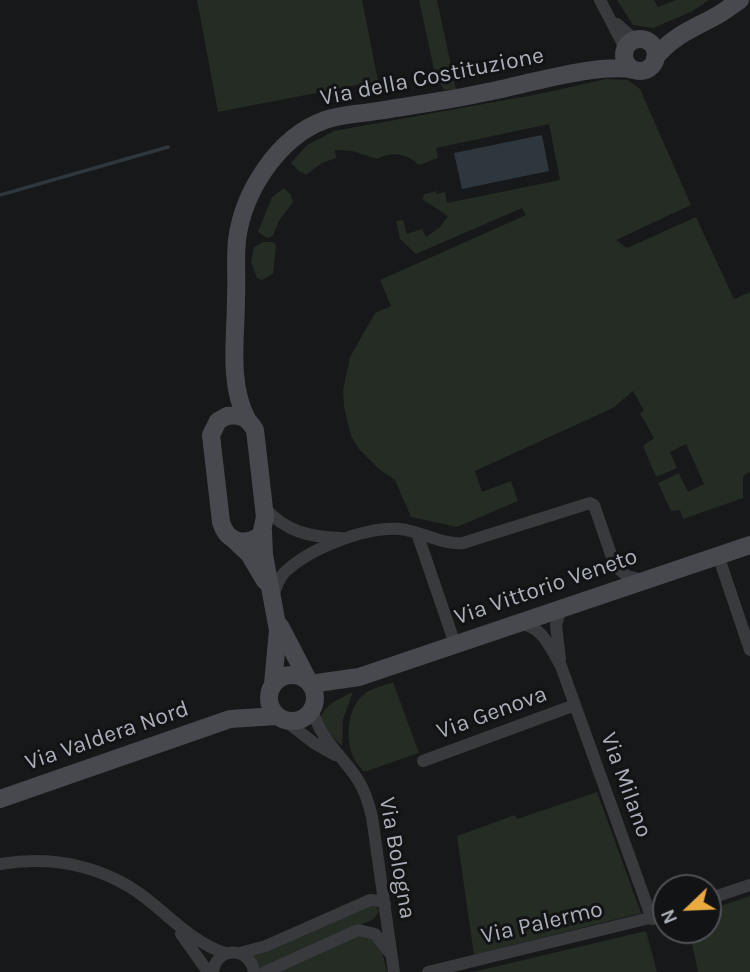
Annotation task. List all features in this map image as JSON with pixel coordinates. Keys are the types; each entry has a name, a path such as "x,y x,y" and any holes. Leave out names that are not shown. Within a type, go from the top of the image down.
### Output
{"street":[{"name":"Via della Costituzione","path":"655,58 664,46 682,33 715,17 735,2"},
{"path":"602,5 632,45"},
{"name":"Via della Costituzione","path":"583,72 612,61 632,45 682,33"},
{"path":"632,45 653,47 655,58 647,69 634,70 625,60 632,45"},
{"name":"Via della Costituzione","path":"271,594 263,548 264,507 255,430 240,404 235,372 236,251 239,228 246,207 263,174 290,141 306,129 333,118 455,99 583,72 618,67 634,70"},
{"name":"Via della Costituzione","path":"235,372 229,405 212,430 221,522 225,532 249,555 271,594"},
{"path":"218,421 232,415 247,419"},
{"path":"264,507 278,522 295,532 315,537 345,538 389,529 459,543 587,503 594,505 615,566 627,576 643,580"},
{"path":"234,540 253,540 263,530"},
{"path":"417,533 455,644"},
{"path":"312,708 314,694 287,643 271,594 286,572 345,538"},
{"name":"Via Vittorio Veneto","path":"309,684 359,677 750,545"},
{"path":"718,555 750,650"},
{"name":"Via Milano","path":"561,608 556,625 561,666"},
{"path":"277,616 278,640 271,707 280,718"},
{"name":"Via Milano","path":"513,625 528,625 539,630 561,666 652,919"},
{"name":"Via Valdera Nord","path":"0,799 230,719 271,689 280,678 288,675 302,677 309,684"},
{"name":"Via Vittorio Veneto","path":"312,708 359,677"},
{"name":"Via Genova","path":"423,761 575,705"},
{"name":"Via Valdera Nord","path":"230,719 299,720 312,708"},
{"name":"Via Bologna","path":"312,708 320,732 357,778 367,799 393,965"},
{"name":"Via Bologna","path":"280,718 340,759"},
{"path":"0,864 58,862 85,866 127,885 199,941 225,953 240,953 266,946 373,900 385,907 374,924 265,972"},
{"path":"358,905 373,888 380,871"},
{"path":"722,894 750,885"},
{"path":"163,913 210,972 216,961 225,953"},
{"name":"Via Palermo","path":"428,972 652,919"},
{"path":"351,933 363,930 375,934 393,965"},
{"path":"240,953 250,961 254,972"}],"shaded area":[{"path":"197,0 362,0 378,81 218,112"},
{"path":"419,0 437,0 456,89 444,90 435,74"},
{"path":"617,0 654,0 658,7 676,0 709,0 691,12 653,28 633,25"},
{"path":"606,79 628,80 640,89 691,205 616,240 627,248 696,217 734,299 750,292 750,472 743,476 743,498 683,519 680,510 671,511 658,483 679,473 688,492 704,484 686,444 670,452 677,468 656,477 643,446 654,438 640,413 644,411 633,391 613,408 475,471 482,492 511,481 518,501 457,527 411,517 395,480 379,469 359,449 351,436 343,390 350,357 375,313 391,306 380,280 526,215 522,208 416,254 400,239 396,221 403,220 407,234 422,229 426,237 440,227 448,216 422,199 425,194 445,192 447,203 560,180 549,124 436,148 438,158 419,165 399,154 377,159 352,151 335,150 336,158 322,163 306,175 291,163 307,145 334,131 544,93"},
{"path":"542,135 549,171 462,189 454,153"},
{"path":"284,188 291,195 293,202 279,221 273,236 267,238 258,232 272,197"},
{"path":"263,242 274,242 276,246 273,274 262,280 257,278 251,262 254,247"},
{"path":"393,682 419,753 364,772 354,759 350,746 352,712 367,692"},
{"path":"353,692 343,719 342,746 320,719 329,705"},
{"path":"597,792 641,913 474,955 457,836 515,815 517,819"},
{"path":"750,896 750,972 698,972 692,944 722,944 722,905"},
{"path":"370,906 379,911 374,919 259,972 249,956 268,952"},
{"path":"646,931 657,972 473,972"},
{"path":"360,935 376,944 387,972 275,972"}],"waterway":[{"path":"0,195 168,147"}]}
